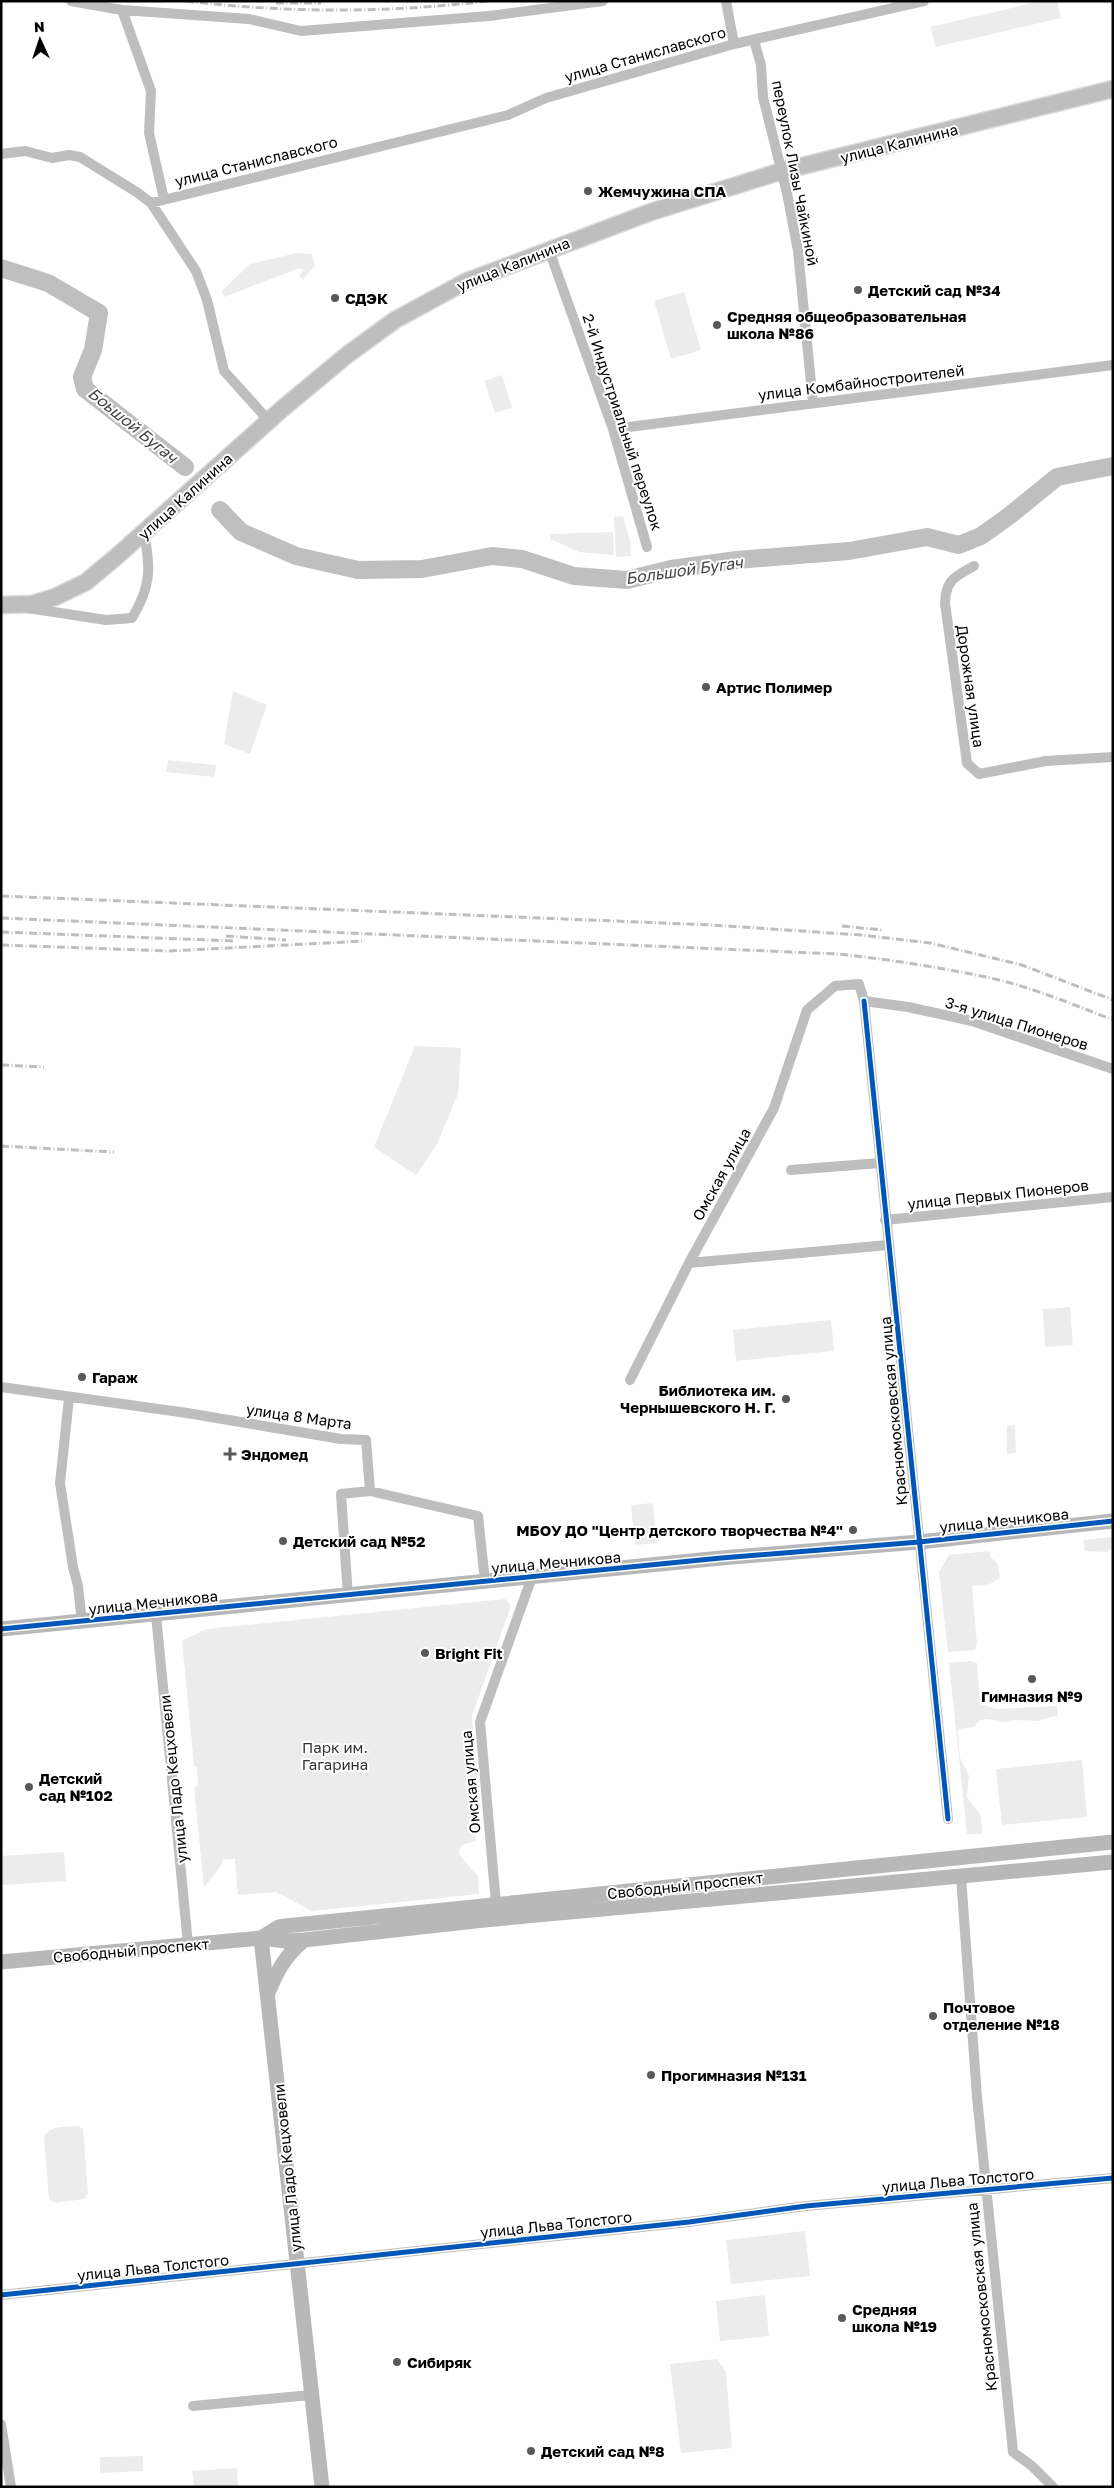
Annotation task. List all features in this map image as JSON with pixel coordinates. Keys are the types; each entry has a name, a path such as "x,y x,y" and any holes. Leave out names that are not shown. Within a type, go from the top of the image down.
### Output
{"main road":[{"name":"улица Калинина","path":"5,606 32,604 86,582 347,355 395,320 465,282 651,212 782,171 1113,89"},
{"name":"улица Мечникова","path":"1,1629 485,1581 919,1542 1113,1521"},
{"name":"Свободный проспект","path":"1,1962 260,1938 286,1942 497,1911 1113,1842"},
{"path":"961,1877 962,1858"},
{"name":"Свободный проспект","path":"260,1938 278,1927 961,1877 1113,1862"},
{"name":"улица Ладо Кецховели","path":"260,1938 322,2487"},
{"path":"267,1995 279,1966 290,1952 304,1940"}],"street":[{"path":"71,1 122,10 249,19 301,31 489,16 603,1"},
{"path":"726,1 734,44"},
{"name":"улица Станиславского","path":"122,10 151,90 149,133 164,199 508,115 546,98 734,44 924,1"},
{"name":"переулок Лизы Чайкиной","path":"754,40 761,65 763,97 782,171 798,251 812,402"},
{"path":"1,154 25,152 52,158 69,156 80,158 151,203 196,271 207,300 224,371 269,421"},
{"path":"151,203 164,199"},
{"name":"2-й Индустриальный переулок","path":"549,250 613,429 647,547"},
{"name":"улица Комбайностроителей","path":"613,429 812,402 1113,365"},
{"path":"5,606 106,620 132,618 144,598 149,560 144,533"},
{"name":"Дорожная улица","path":"974,566 951,580 946,588 945,603 967,764 980,774 1046,761 1113,757"},
{"name":"Омская улица","path":"630,1380 689,1263 774,1108 807,1010 835,986 860,984 864,1001"},
{"name":"3-я улица Пионеров","path":"864,1001 908,1007 972,1021 1113,1069"},
{"name":"Красномосковская улица","path":"864,1001 948,1819"},
{"path":"791,1170 880,1163"},
{"name":"улица Первых Пионеров","path":"885,1220 1113,1197"},
{"path":"689,1263 888,1244"},
{"name":"улица 8 Марта","path":"1,1387 187,1413 340,1439 366,1440 370,1491"},
{"path":"69,1398 60,1483 82,1622"},
{"path":"348,1596 341,1494 370,1491 478,1516 485,1581"},
{"name":"Омская улица","path":"497,1911 480,1722 532,1577"},
{"name":"улица Ладо Кецховели","path":"156,1615 188,1944"},
{"name":"Красномосковская улица","path":"961,1877 971,2034 985,2190 1013,2452 1032,2466 1053,2487"},
{"name":"улица Льва Толстого","path":"1,2295 689,2222 806,2206 1113,2178"},
{"path":"193,2406 311,2395"},
{"path":"1,2424 10,2487"}],"green space":[{"path":"1041,1 1057,1 1061,18 936,47 930,27"},
{"path":"297,253 312,254 315,266 303,279 299,276 304,270 300,268 224,297 222,291 250,264"},
{"path":"684,292 701,350 671,359 654,301"},
{"path":"502,375 512,408 495,413 484,381"},
{"path":"623,516 630,541 631,556 616,557 614,517"},
{"path":"613,532 614,555 579,552 550,539 550,534"},
{"path":"233,691 267,705 250,754 224,744"},
{"path":"168,760 216,765 214,777 166,772"},
{"path":"415,1046 461,1048 458,1094 437,1144 416,1175 374,1147"},
{"path":"1070,1307 1073,1345 1045,1347 1043,1309"},
{"path":"831,1320 834,1351 736,1361 733,1330"},
{"path":"1015,1425 1016,1453 1007,1454 1007,1426"},
{"path":"653,1503 657,1543 635,1545 631,1505"},
{"path":"1112,1537 1112,1548 1107,1552 1085,1551 1083,1540"},
{"path":"989,1551 990,1556 998,1565 1000,1578 988,1585 972,1586 977,1644 975,1650 948,1652 939,1572 949,1555"},
{"name":"Парк им. Гагарина","path":"505,1599 511,1606 472,1716 481,1826 476,1827 476,1841 461,1845 459,1854 478,1877 479,1894 312,1911 276,1892 238,1895 235,1859 223,1859 221,1866 204,1887 194,1789 198,1785 197,1768 194,1766 182,1641 206,1629"},
{"path":"971,1661 977,1663 980,1704 997,1709 1057,1706 1058,1715 1037,1721 1015,1720 1004,1722 987,1719 980,1720 974,1727 958,1729 960,1758 969,1776 967,1797 981,1816 982,1834 967,1834 949,1663"},
{"path":"1082,1760 1087,1817 1002,1825 996,1769"},
{"path":"64,1852 66,1881 1,1885 1,1856"},
{"path":"78,2126 83,2129 88,2193 84,2199 55,2203 49,2199 44,2137 50,2130"},
{"path":"805,2231 810,2276 731,2284 726,2240"},
{"path":"765,2295 769,2336 720,2341 716,2301"},
{"path":"717,2359 726,2372 732,2448 681,2453 670,2364"},
{"path":"143,2456 143,2471 100,2473 100,2457"},
{"path":"237,2468 238,2487 194,2487 192,2471"}],"waterway":[{"name":"Боьшой Бугач","path":"1,268 48,283 99,313 93,350 82,377 85,389 185,467"},
{"name":"Большой Бугач","path":"220,510 241,532 296,556 358,570 422,569 492,556 522,559 574,576 627,580 671,569 737,560 849,551 927,537 959,545 981,536 1057,477 1113,466"}],"railway":[{"path":"186,1 262,8 337,10 412,8 488,1"},
{"path":"276,3 321,3"},
{"path":"1,896 712,925 861,935 930,943 1022,965 1113,1000"},
{"path":"1,918 838,954 968,973 1002,981 1050,996 1113,1020"},
{"path":"842,926 882,930"},
{"path":"1,932 235,941"},
{"path":"226,936 286,940"},
{"path":"1,945 169,951 365,941"},
{"path":"1,1065 44,1067"},
{"path":"1,1146 114,1152"}],"cycle path":[{"path":"864,1001 948,1819"},
{"path":"1,1629 721,1558 919,1542 1113,1521"},
{"path":"1,2295 689,2222 806,2206 1113,2178"}],"place":[{"name":"Жемчужина СПА","path":"588,191"},
{"name":"Детский сад №34","path":"858,290"},
{"name":"СДЭК","path":"335,298"},
{"name":"Средняя общеобразовательная школа №86","path":"717,325"},
{"name":"Артис Полимер","path":"706,687"},
{"name":"Гараж","path":"82,1377"},
{"name":"Библиотека им. Чернышевского Н. Г.","path":"786,1399"},
{"name":"Эндомед","path":"230,1454"},
{"name":"МБОУ ДО \"Центр детского творчества №4\"","path":"853,1530"},
{"name":"Детский сад №52","path":"283,1541"},
{"name":"Bright Fit","path":"425,1653"},
{"name":"Гимназия №9","path":"1032,1679"},
{"name":"Детский сад №102","path":"29,1787"},
{"name":"Почтовое отделение №18","path":"933,2016"},
{"name":"Прогимназия №131","path":"651,2075"},
{"name":"Средняя школа №19","path":"842,2318"},
{"name":"Сибиряк","path":"397,2362"},
{"name":"Детский сад №8","path":"531,2451"}]}
